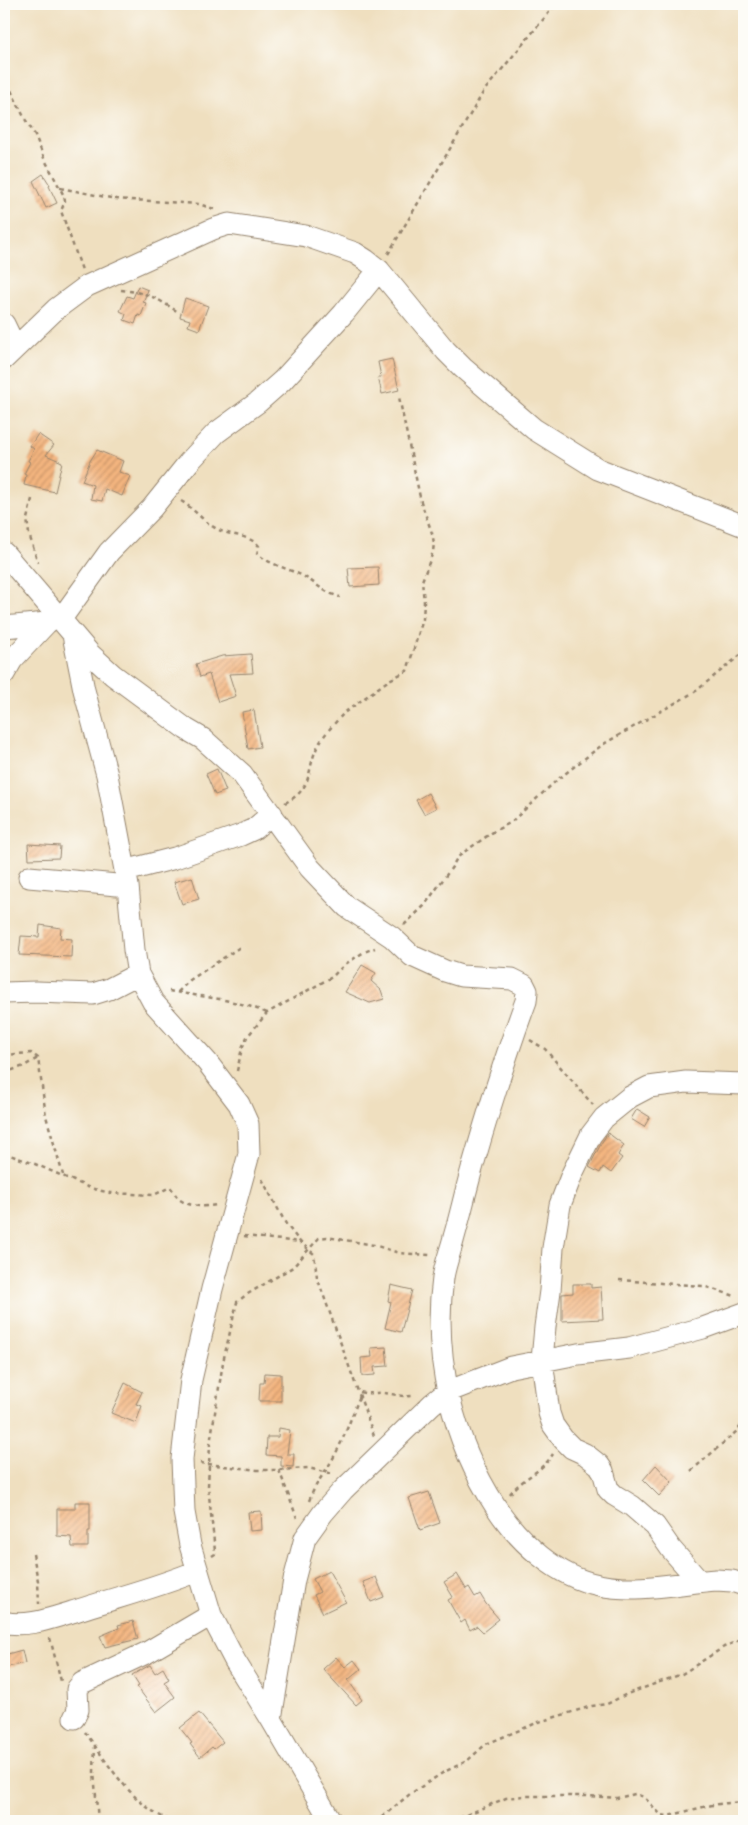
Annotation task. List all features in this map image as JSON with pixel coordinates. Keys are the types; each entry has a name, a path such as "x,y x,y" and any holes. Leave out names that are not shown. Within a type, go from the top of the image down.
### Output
{"street":[{"path":"10,353 56,309 86,286 196,236 229,224 306,236 336,246 366,260 379,270 457,363 534,429 598,469 744,526"},
{"path":"4,674 12,660 59,622 109,552 189,462 216,433 256,403 301,361 379,270"},
{"path":"4,324 10,353"},
{"path":"4,553 59,622 90,654 113,675 186,729 203,739 242,774 310,868 347,907 385,942 445,971 461,976 512,979 524,986 527,991 526,1001 500,1073 473,1162 443,1278 441,1318 444,1394 471,1462 500,1514 533,1549 554,1566 575,1578 598,1585 623,1588 699,1581 732,1581 744,1585"},
{"path":"4,627 59,622"},
{"path":"59,622 84,690 107,775 126,878 134,950 142,981 153,1002 207,1062 239,1104 248,1124 250,1154 227,1234 194,1365 182,1459 184,1512 195,1565 211,1615 235,1661 331,1821"},
{"path":"29,877 126,878 175,858 241,835 254,829 271,813"},
{"path":"4,993 93,994 142,981"},
{"path":"699,1581 655,1526 632,1506 614,1495 608,1488 603,1471 599,1465 585,1454 572,1448 553,1425 549,1414 542,1360 553,1248 560,1205 572,1174 591,1135 604,1118 630,1097 649,1087 686,1082 744,1084"},
{"path":"271,1719 290,1599 299,1556 307,1534 343,1490 444,1394 512,1367 542,1360 629,1348 703,1328 740,1305"},
{"path":"4,1622 15,1624 43,1620 152,1589 195,1565"},
{"path":"74,1718 78,1710 77,1689 82,1683 148,1652 211,1615"}],"path":[{"path":"379,270 484,91 556,4"},
{"path":"4,76 35,135 66,201 60,211 86,286"},
{"path":"59,188 116,199 199,204 214,208 223,213 229,224"},
{"path":"115,290 141,292 178,312"},
{"path":"271,813 295,798 301,791 309,776 319,743 344,713 389,680 407,671 410,662 423,619 422,582 432,557 434,543 421,502 399,397"},
{"path":"164,492 192,507 208,524 257,544 259,546 257,554 270,563 302,576 328,593 340,598"},
{"path":"32,499 27,519 29,534 40,568"},
{"path":"226,1087 236,1072 242,1048 248,1037 267,1012 332,977 344,965 364,952 385,942 424,906 457,858 464,852 496,830 510,824 556,780 602,745 696,690 744,652"},
{"path":"178,992 190,980 240,947"},
{"path":"142,981 178,992 248,1005 267,1012"},
{"path":"511,1042 527,1038 545,1048 604,1118"},
{"path":"4,1055 31,1053 38,1058 46,1116 64,1176"},
{"path":"4,1073 24,1066 38,1058"},
{"path":"4,1152 90,1188 110,1193 154,1194 170,1187 179,1199 196,1206 236,1202"},
{"path":"250,1154 276,1208 300,1242 309,1249 315,1258 317,1278 380,1454"},
{"path":"227,1234 300,1242"},
{"path":"195,1565 215,1554 208,1486 209,1464 214,1412 237,1302 292,1267 319,1238 327,1237 374,1245 399,1253 449,1256"},
{"path":"619,1280 678,1286 702,1286 740,1305"},
{"path":"359,1392 368,1394 382,1393 404,1397 429,1392 444,1394"},
{"path":"307,1534 306,1509 314,1488 341,1443 360,1396"},
{"path":"691,1471 737,1431 744,1422"},
{"path":"500,1514 515,1487 550,1460 563,1439"},
{"path":"182,1459 246,1469 278,1470 308,1468 324,1471"},
{"path":"278,1470 307,1534"},
{"path":"33,1554 38,1580 39,1608 54,1650 62,1687"},
{"path":"374,1821 444,1772 468,1761 486,1744 539,1722 592,1706 607,1704 627,1694 682,1674 724,1647 744,1638"},
{"path":"74,1718 138,1799 153,1812 171,1821"},
{"path":"95,1745 94,1772 98,1821"},
{"path":"452,1821 506,1798 523,1796 617,1798 635,1794 644,1797 661,1815 668,1816 715,1804 728,1802 744,1803"},
{"path":"382,1817 409,1821"}],"building":[{"path":"43,174 50,185 57,203 46,208 33,181"},
{"path":"138,286 148,290 143,302 146,303 141,316 138,315 135,324 124,320 126,314 120,311 127,296 133,298"},
{"path":"185,298 208,306 199,330 188,326 190,320 180,317"},
{"path":"392,359 399,390 382,394 378,377 381,377 378,362"},
{"path":"38,434 54,445 46,455 62,462 55,492 24,485 26,475 24,474 34,449 30,446"},
{"path":"97,450 123,461 119,472 130,476 122,496 105,489 102,501 91,499 93,485 82,481 90,461"},
{"path":"378,567 379,585 350,587 348,568"},
{"path":"251,654 253,673 229,674 236,696 218,702 209,674 200,677 196,664 222,656"},
{"path":"254,710 260,747 248,749 242,712"},
{"path":"217,769 226,791 215,795 206,774"},
{"path":"428,793 436,808 424,814 416,800"},
{"path":"28,844 60,846 59,858 29,859"},
{"path":"192,877 199,899 182,904 174,882"},
{"path":"40,925 61,928 60,938 72,939 71,957 19,955 21,936 39,937"},
{"path":"362,965 376,973 371,981 381,990 384,999 370,1003 345,992"},
{"path":"637,1109 650,1117 644,1127 631,1119"},
{"path":"608,1133 624,1145 618,1155 622,1158 611,1173 603,1167 600,1173 589,1167"},
{"path":"573,1284 591,1284 591,1288 601,1287 603,1319 562,1321 562,1294 573,1293"},
{"path":"391,1285 412,1290 401,1332 385,1328 391,1302 388,1301"},
{"path":"386,1347 388,1366 374,1367 375,1375 362,1376 361,1358 372,1357 371,1348"},
{"path":"265,1373 281,1374 281,1401 259,1401 260,1383 264,1383"},
{"path":"125,1383 142,1392 136,1404 142,1406 136,1423 111,1413"},
{"path":"279,1428 290,1430 287,1454 294,1454 293,1467 281,1466 281,1456 266,1455 267,1437 278,1437"},
{"path":"656,1465 672,1482 659,1496 643,1480"},
{"path":"429,1492 440,1523 420,1530 409,1498"},
{"path":"75,1502 90,1502 88,1547 72,1547 71,1537 57,1536 57,1509 75,1509"},
{"path":"261,1511 262,1530 250,1531 248,1512"},
{"path":"329,1571 346,1602 323,1613 314,1595 320,1592 313,1579"},
{"path":"457,1574 466,1589 469,1587 475,1597 480,1594 499,1619 483,1632 477,1626 470,1630 465,1620 461,1623 448,1600 453,1597 444,1582"},
{"path":"376,1577 384,1597 371,1602 363,1582"},
{"path":"133,1621 138,1639 105,1647 100,1636 119,1628 118,1625"},
{"path":"22,1650 25,1663 4,1668 4,1655"},
{"path":"336,1657 345,1667 354,1660 361,1669 348,1680 362,1700 356,1705 323,1669"},
{"path":"150,1665 155,1673 163,1668 169,1679 164,1682 175,1697 156,1712 137,1687 139,1686 132,1675"},
{"path":"199,1713 223,1742 214,1749 212,1747 200,1757 180,1728"}]}
